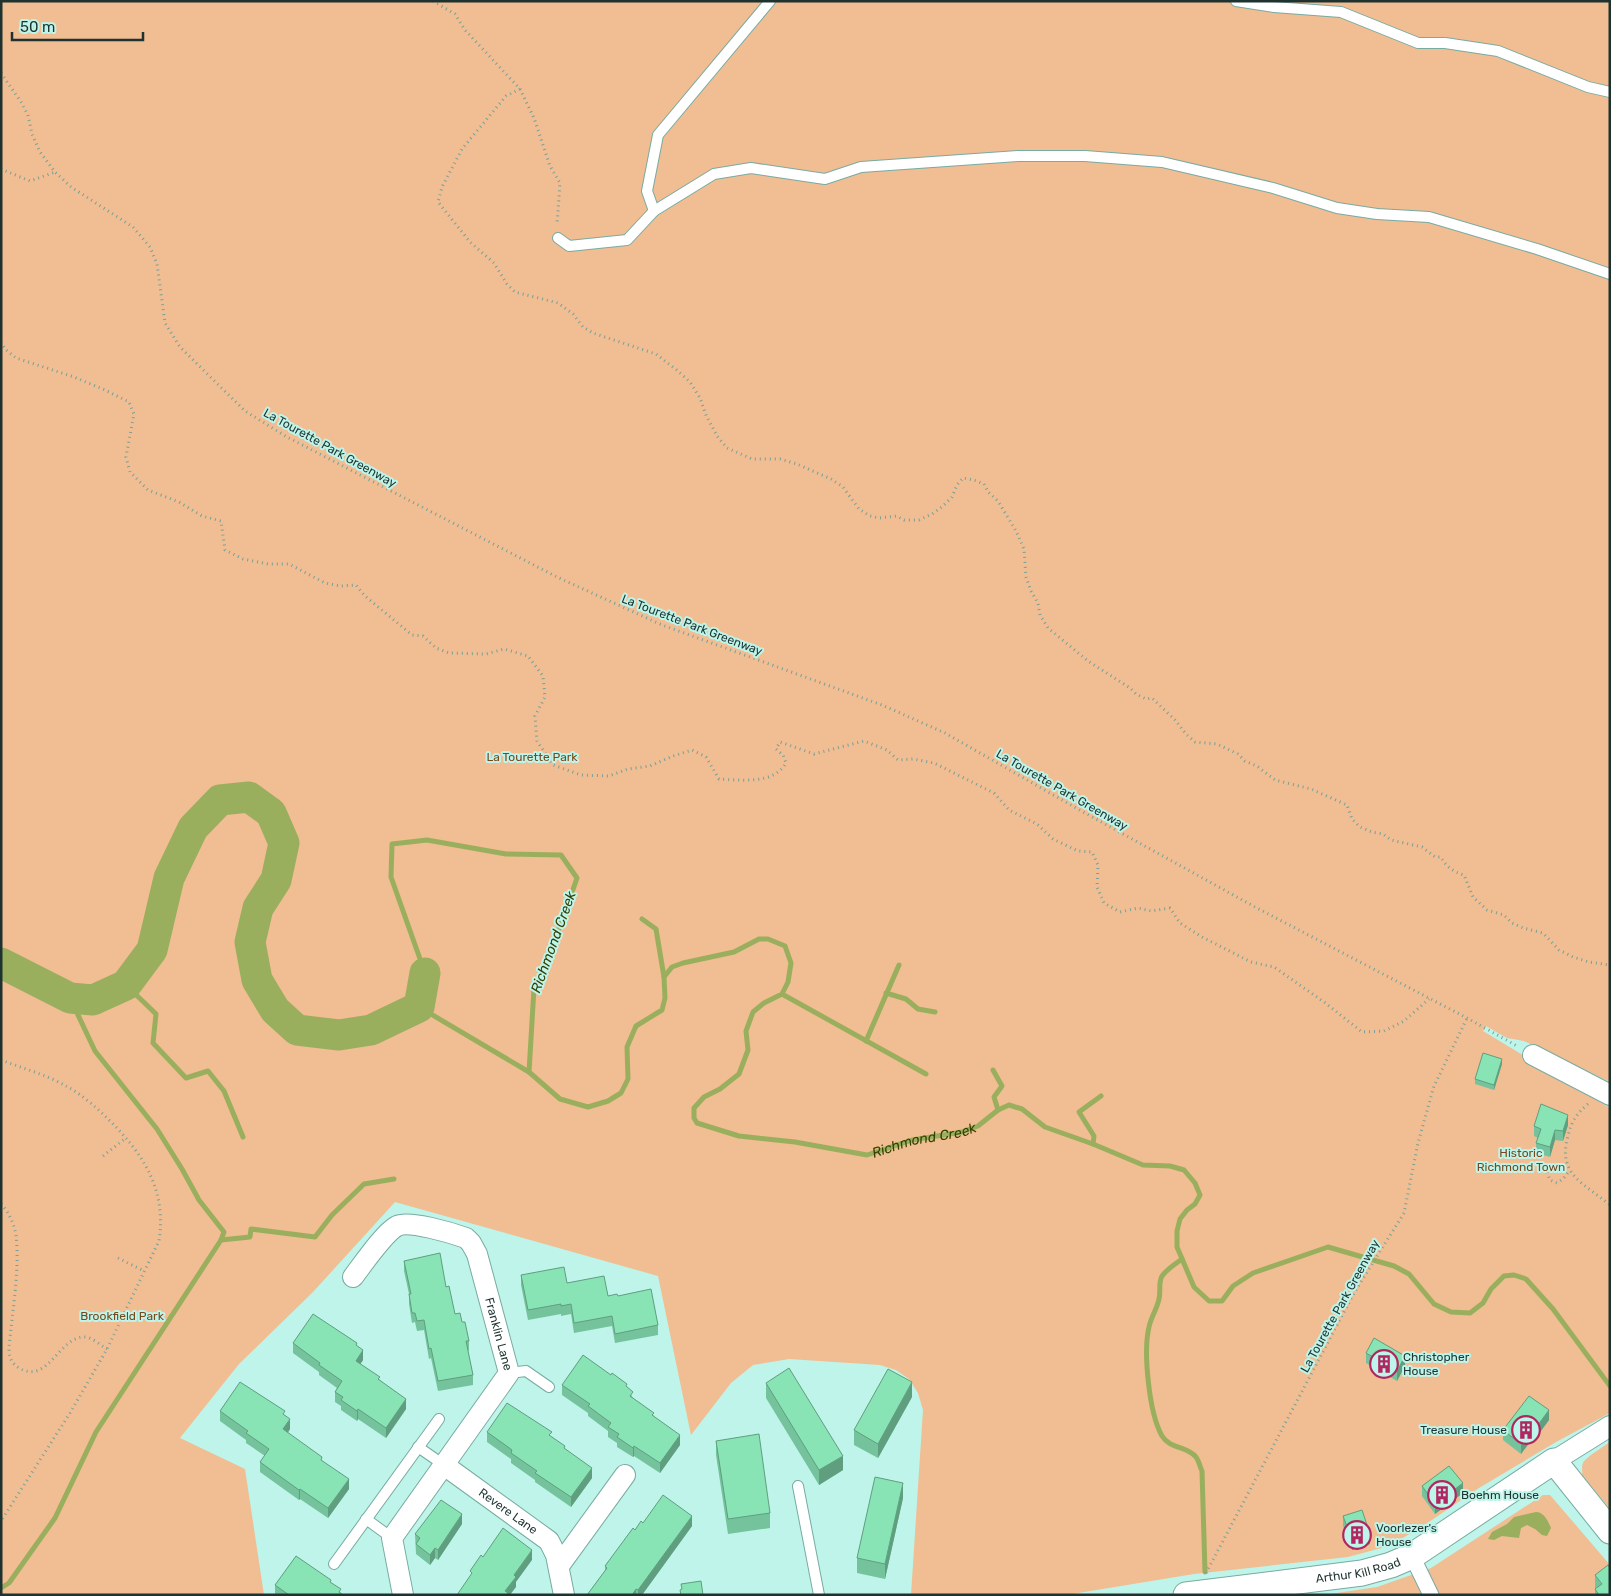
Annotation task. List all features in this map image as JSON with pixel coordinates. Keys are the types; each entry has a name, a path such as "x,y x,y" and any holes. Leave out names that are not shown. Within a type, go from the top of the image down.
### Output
{"street":[{"path":"1533,1055 1608,1094"},
{"name":"Franklin Lane","path":"353,1277 387,1234 398,1225 413,1225 466,1238 477,1254 509,1373 392,1538"},
{"name":"Arthur Kill Road","path":"1194,1594 1362,1573 1391,1565 1412,1556 1609,1426"},
{"path":"1554,1461 1610,1531"},
{"name":"Revere Lane","path":"444,1466 544,1537 553,1546 564,1595"},
{"path":"559,1566 625,1475"},
{"path":"392,1538 403,1595"},
{"path":"1412,1556 1432,1595"}],"lane":[{"path":"654,211 647,191 658,135 770,1"},
{"path":"1236,1 1274,7 1341,12 1418,43 1445,43 1498,51 1588,87 1610,92"},
{"path":"558,238 569,246 627,240 654,211 714,174 751,168 825,179 861,167 1018,156 1085,156 1162,162 1272,188 1337,208 1377,214 1429,216 1610,274"},
{"path":"509,1373 526,1370 549,1387"},
{"path":"334,1564 438,1419"},
{"path":"418,1447 444,1466"},
{"path":"798,1486 819,1595"},
{"path":"366,1519 392,1538"}],"path":[{"path":"433,1 455,14 465,30 520,89 534,118 550,166 560,183 557,221 558,238"},
{"name":"La Tourette Park Greenway","path":"1,73 21,102 28,115 32,134 40,152 55,172 71,187 132,227 150,247 157,264 166,322 180,347 245,411 287,437 557,577 653,621 882,705 945,733 1246,903 1468,1018 1533,1055"},
{"path":"520,89 506,96 462,149 442,186 438,202 470,242 494,263 507,284 515,292 558,303 593,333 656,354 690,382 700,398 717,436 727,448 752,459 780,459 797,464 831,479 843,487 859,509 870,516 879,518 897,516 904,520 919,520 944,506 952,497 957,485 963,478 984,484 988,492 998,501 1016,531 1024,549 1026,577 1038,603 1040,615 1048,628 1058,638 1136,694 1146,699 1152,698 1195,742 1216,744 1238,754 1245,761 1257,766 1275,780 1311,789 1338,800 1347,805 1352,819 1360,827 1383,834 1391,840 1422,847 1435,857 1441,857 1444,864 1464,875 1473,897 1487,910 1504,915 1512,923 1523,928 1543,933 1559,950 1573,957 1589,962 1610,965"},
{"path":"1,169 30,181 55,172"},
{"path":"1,342 5,349 16,358 74,377 128,402 134,414 126,457 130,472 148,490 179,502 202,516 221,521 225,550 243,559 268,564 289,564 325,583 341,586 356,585 365,596 412,635 423,636 436,648 449,653 486,654 504,649 528,656 543,676 545,697 535,716 537,741 552,765 581,775 609,776 628,769 650,766 692,750 706,758 719,779 746,781 769,776 783,769 786,763 783,755 776,749 780,742 814,754 864,741 887,750 898,760 914,759 934,763 994,793 1009,810 1036,824 1053,839 1078,851 1092,852 1098,865 1097,887 1104,903 1120,912 1138,908 1151,911 1170,908 1180,923 1202,937 1251,962 1274,967 1324,1002 1362,1032 1384,1031 1404,1021 1429,999"},
{"name":"La Tourette Park Greenway","path":"1194,1594 1354,1293 1404,1213 1418,1143 1434,1086 1468,1018"},
{"path":"1,1060 66,1086 95,1106 126,1138 145,1162 155,1187 160,1208 161,1226 159,1241 107,1349 70,1413 1,1521"},
{"path":"1608,1094 1583,1108 1574,1118 1566,1145 1565,1159 1570,1170 1579,1180 1610,1205"},
{"path":"103,1156 126,1138"},
{"path":"1546,1172 1550,1180 1557,1182 1570,1170"},
{"path":"1,1204 12,1220 16,1235 16,1276 9,1358 16,1366 23,1370 32,1371 39,1370 45,1366 75,1339 84,1337 91,1339 107,1349"},
{"path":"118,1258 144,1271"}],"green space":[{"name":"La Tourette Park","path":"1,1 1610,1 1610,1082 1524,1041 1507,1038 1486,1026 1483,1031 1610,1108 1610,1413 1556,1442 1479,1488 1423,1526 1389,1546 1348,1557 1194,1574 1066,1595 911,1595 923,1410 918,1393 909,1379 896,1370 880,1365 789,1359 753,1365 731,1383 691,1435 658,1276 395,1202 313,1292 239,1364 180,1438 245,1469 264,1595 1,1595"},
{"path":"1610,1442 1610,1509 1582,1475 1582,1464 1591,1455"},
{"path":"1543,1495 1550,1495 1610,1565 1610,1595 1323,1595 1377,1587 1431,1568"}],"shaded area":[{"path":"1536,1512 1543,1515 1550,1525 1551,1528 1547,1536 1542,1535 1527,1525 1521,1528 1519,1538 1502,1536 1494,1540 1488,1539 1492,1532 1507,1524 1514,1517"}],"building":[{"path":"1483,1053 1502,1059 1494,1085 1475,1079"},
{"path":"1541,1104 1568,1115 1563,1131 1555,1130 1550,1147 1536,1143 1541,1129 1534,1126"},
{"path":"440,1253 446,1287 449,1286 455,1314 460,1313 462,1322 465,1322 469,1341 466,1341 473,1375 438,1381 431,1348 429,1349 424,1320 417,1321 415,1313 412,1313 409,1294 411,1294 404,1261"},
{"path":"564,1267 567,1283 604,1276 608,1296 617,1294 618,1296 651,1289 658,1325 615,1334 612,1316 574,1323 571,1304 528,1310 521,1275"},
{"path":"313,1314 357,1343 356,1345 363,1350 356,1361 380,1377 378,1379 406,1399 386,1428 341,1400 343,1397 335,1392 342,1381 293,1343"},
{"path":"1374,1338 1405,1356 1397,1371 1366,1353"},
{"path":"583,1355 627,1384 626,1386 633,1392 630,1396 680,1435 660,1463 617,1437 619,1434 608,1427 611,1423 588,1406 590,1404 562,1385"},
{"path":"789,1368 843,1456 819,1470 766,1383"},
{"path":"888,1369 912,1382 878,1444 854,1430"},
{"path":"240,1382 285,1411 283,1414 290,1419 283,1429 322,1457 321,1460 349,1479 328,1508 260,1462 269,1449 220,1411"},
{"name":"Treasure House","path":"1529,1396 1549,1410 1521,1444 1503,1430"},
{"path":"507,1403 552,1432 549,1435 592,1468 571,1497 535,1473 537,1471 511,1453 512,1450 487,1432"},
{"path":"759,1434 770,1513 728,1519 716,1441"},
{"path":"1449,1466 1463,1483 1435,1504 1422,1486"},
{"path":"875,1477 903,1483 885,1564 857,1558"},
{"path":"663,1495 692,1516 638,1590 636,1589 632,1595 587,1595 607,1568 605,1566 633,1528 635,1530 641,1521 643,1523"},
{"path":"441,1500 462,1514 438,1550 435,1548 430,1555 416,1544 420,1538 415,1534"},
{"path":"1362,1510 1370,1534 1352,1540 1343,1516"},
{"path":"503,1528 532,1550 505,1591 508,1593 506,1595 457,1595 472,1573 470,1571 481,1555 483,1557"},
{"path":"296,1556 331,1580 330,1582 341,1589 339,1592 343,1595 289,1595 275,1585"},
{"path":"1608,1565 1610,1568 1610,1595 1599,1595 1595,1589 1602,1584 1595,1575"},
{"path":"701,1581 703,1595 681,1595 681,1584"}],"waterway":[{"name":"Richmond Creek","path":"1,963 70,998 93,1000 126,985 152,950 169,878 193,828 220,800 249,797 271,813 284,843 276,880 258,908 250,942 257,980 275,1010 297,1030 339,1035 371,1030 419,1007 425,973"},
{"name":"Richmond Creek","path":"425,973 391,877 392,844 427,840 506,854 561,855 577,878 562,921 534,988 529,1072 560,1099 588,1107 608,1101 621,1093 628,1079 627,1047 636,1026 662,1010 665,998 664,977 672,967 734,952 759,939 768,939 785,946 791,963 788,982 782,994 764,1003 753,1012 746,1031 748,1050 739,1074 720,1089 704,1097 694,1108 694,1118 697,1123 739,1136 795,1142 867,1155 912,1140 962,1132 978,1126 998,1110 1009,1105 1022,1109 1045,1127 1093,1144 1143,1165 1170,1166 1184,1170 1195,1183 1200,1195 1195,1204 1180,1219 1177,1231 1177,1247 1194,1287 1209,1301 1222,1301 1233,1286 1253,1273 1328,1247 1394,1266 1409,1274 1434,1304 1451,1312 1470,1313 1483,1303 1491,1289 1504,1276 1514,1275 1526,1279 1553,1309 1610,1386"},
{"path":"642,919 656,929 664,977"},
{"path":"866,1041 899,965"},
{"path":"126,985 156,1014 153,1043 186,1078 208,1071 224,1091 243,1137"},
{"path":"886,993 906,999 918,1009 935,1012"},
{"path":"782,994 926,1074"},
{"path":"1,1588 9,1583 55,1518 96,1432 221,1240 224,1232 199,1200 157,1129 95,1051 70,998"},
{"path":"419,1007 529,1072"},
{"path":"993,1070 1002,1086 994,1097 998,1110"},
{"path":"1093,1144 1094,1136 1079,1112 1101,1096"},
{"path":"221,1240 250,1237 251,1229 315,1237 332,1215 364,1184 394,1179"},
{"path":"1182,1259 1166,1271 1161,1279 1159,1299 1147,1338 1148,1382 1157,1426 1162,1436 1169,1443 1192,1453 1202,1471 1205,1572"}],"place":[{"name":"Christopher House","path":"1384,1364"},
{"name":"Treasure House","path":"1526,1430"},
{"name":"Boehm House","path":"1442,1495"},
{"name":"Voorlezer's House","path":"1357,1535"}],"park label":[{"name":"Historic Richmond Town","path":"1521,1160"},
{"name":"Brookfield Park","path":"122,1316"}]}
